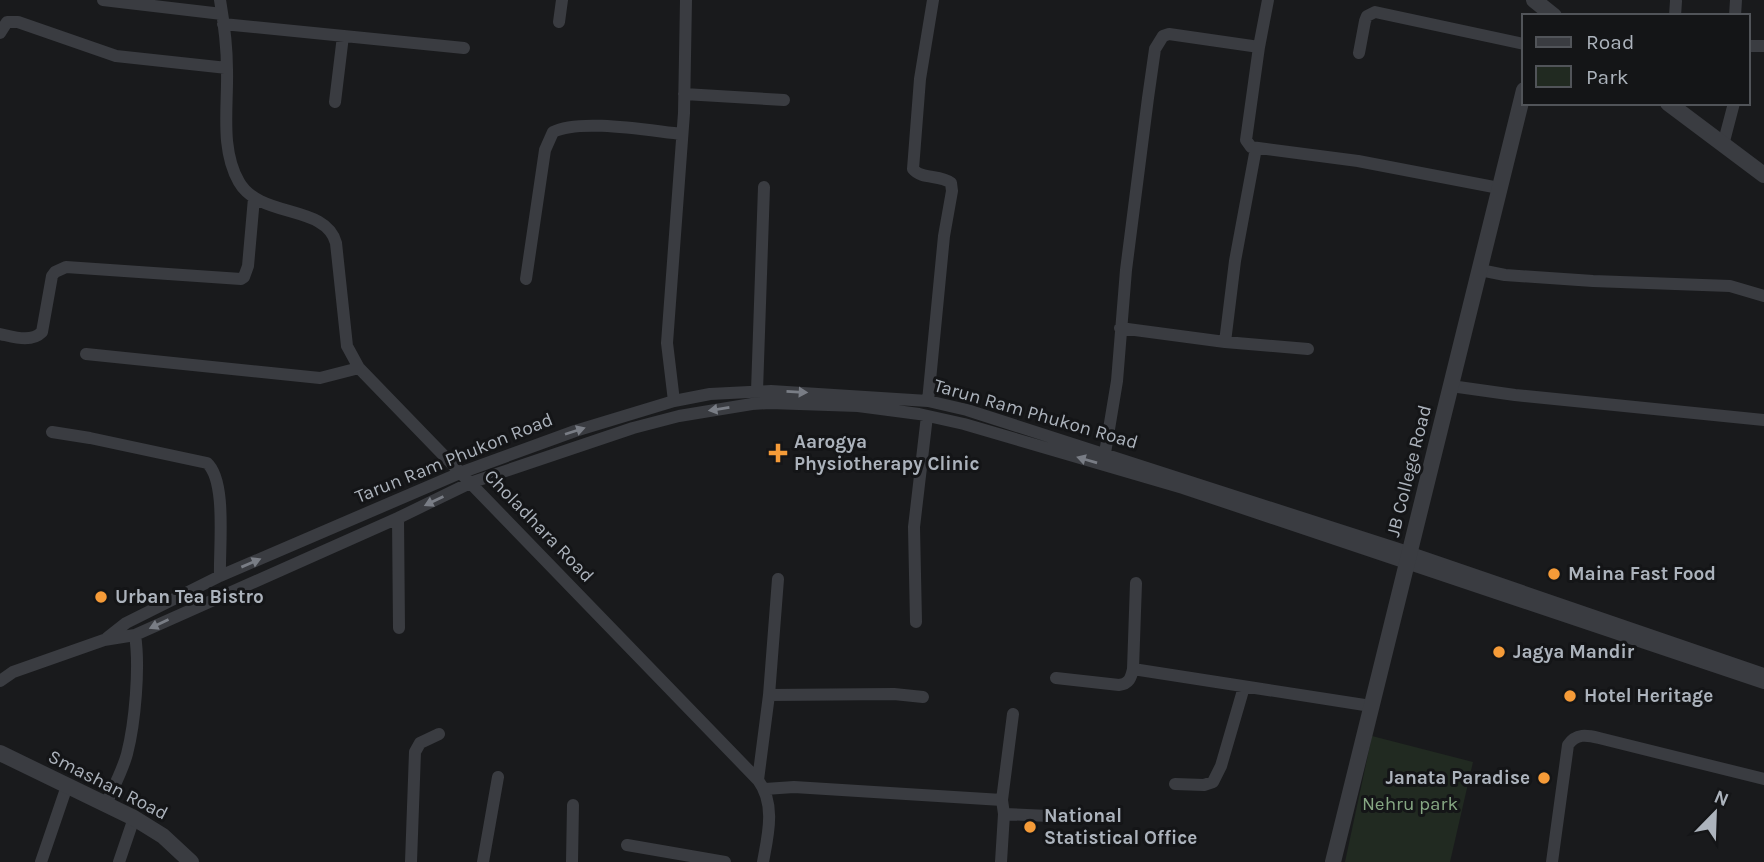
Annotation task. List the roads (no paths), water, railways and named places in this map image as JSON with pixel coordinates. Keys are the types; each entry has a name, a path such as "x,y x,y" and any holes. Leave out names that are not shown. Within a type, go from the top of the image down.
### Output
{"street":[{"path":"103,0 343,36 464,48"},
{"path":"0,334 27,339 36,338 42,332 52,276 66,267 241,279 244,277 248,266 254,198 240,184 230,160 228,68 220,0"},
{"path":"559,22 562,0"},
{"path":"674,401 667,344 682,134 686,0"},
{"path":"928,401 942,250 952,191 951,183 945,178 919,174 914,169 920,79 933,0"},
{"path":"1268,0 1246,140 1249,145 1358,161 1499,188"},
{"path":"1359,53 1365,21 1370,13 1375,12 1522,44"},
{"path":"0,33 7,22 18,22 116,56 228,68"},
{"path":"1105,453 1117,381 1136,183 1157,44 1163,36 1169,34 1259,47"},
{"path":"335,102 343,36"},
{"path":"684,94 784,100"},
{"name":"JB College Road","path":"1333,862 1522,98"},
{"path":"1671,105 1764,175"},
{"path":"1723,145 1733,105"},
{"path":"526,279 545,150 553,132 566,128 609,127 682,134"},
{"path":"1225,342 1235,261 1256,148"},
{"path":"757,391 764,187"},
{"name":"Choladhara Road","path":"254,198 264,204 314,219 330,229 335,243 347,346 359,368 762,784"},
{"path":"1480,270 1505,275 1580,280 1730,286 1764,296"},
{"path":"1120,328 1225,342 1307,349"},
{"path":"86,354 320,378 359,368"},
{"path":"1451,386 1764,420"},
{"name":"Tarun Ram Phukon Road","path":"104,640 126,623 220,576 460,473 575,431 674,401 710,394 757,391 928,401 967,410 1105,453 1764,683"},
{"name":"Tarun Ram Phukon Road","path":"0,681 13,672 104,640 135,635 398,518 470,483 633,428 679,416 752,404 858,406 927,415 964,424 1410,558 1764,674"},
{"path":"916,622 914,527 927,415"},
{"path":"52,432 207,463 215,470 219,485 220,576"},
{"path":"398,518 400,628"},
{"path":"763,862 769,828 769,804 762,784 778,579"},
{"path":"1056,678 1125,684 1132,677 1136,583"},
{"path":"106,804 123,768 130,740 138,663 135,635"},
{"path":"1133,669 1371,706"},
{"path":"1175,784 1205,785 1213,782 1221,766 1244,687"},
{"path":"769,695 894,694 923,697"},
{"path":"1001,862 1004,814 1002,800 1013,714"},
{"path":"411,862 415,752 420,743 439,734"},
{"path":"1552,862 1568,745 1573,738 1584,735 1599,738 1764,779"},
{"name":"Smashan Road","path":"0,753 134,818 163,836 191,862"},
{"path":"483,862 498,777"},
{"path":"762,784 1002,800"},
{"path":"41,862 67,786"},
{"path":"572,862 573,805"},
{"path":"1004,814 1071,817"},
{"path":"119,862 134,818"},
{"path":"626,845 725,862"}],"place":[{"name":"Aarogya Physiotherapy Clinic","path":"778,453"},
{"name":"Maina Fast Food","path":"1554,574"},
{"name":"Urban Tea Bistro","path":"101,597"},
{"name":"Jagya Mandir","path":"1499,652"},
{"name":"Hotel Heritage","path":"1570,696"},
{"name":"Janata Paradise","path":"1544,778"},
{"name":"National Statistical Office","path":"1030,827"}],"park label":[{"name":"Nehru park","path":"1410,804"}]}
